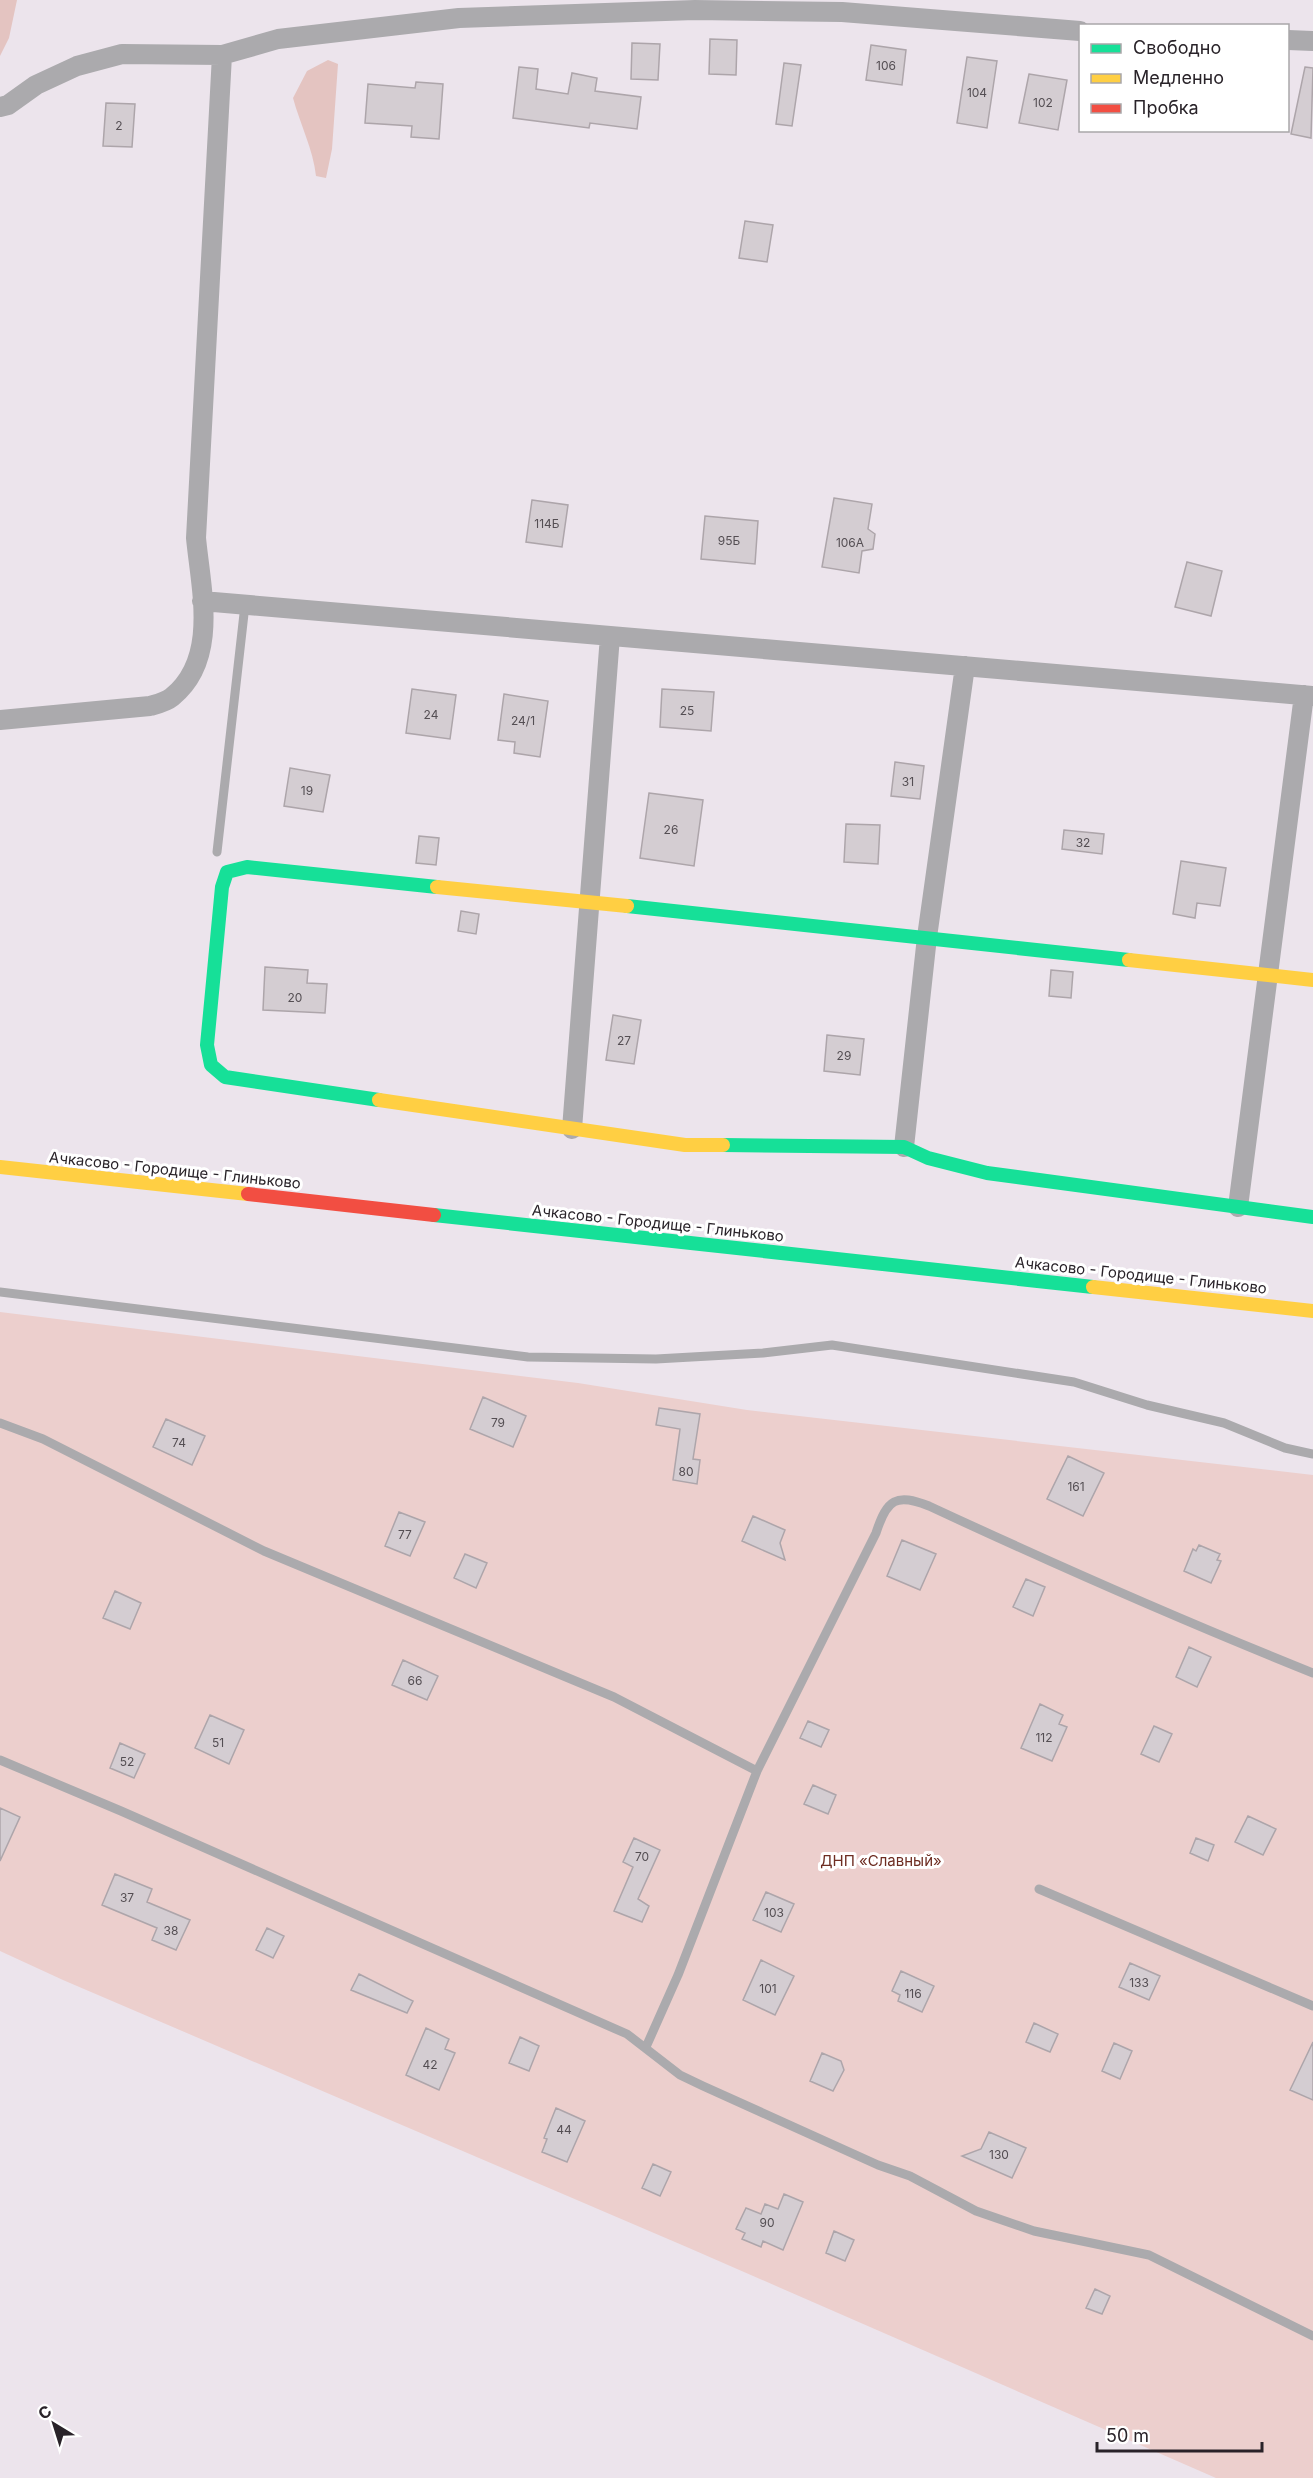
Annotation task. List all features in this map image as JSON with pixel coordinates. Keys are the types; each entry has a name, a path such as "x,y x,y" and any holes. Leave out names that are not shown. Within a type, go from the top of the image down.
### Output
{"street":[{"path":"0,107 8,105 36,85 77,66 122,54 222,54 278,39 459,18 695,10 842,12 1079,32"},
{"path":"1289,40 1313,41"},
{"path":"0,720 150,706 171,699 190,678 203,646 202,601 196,538 222,54"},
{"path":"202,601 1309,695 1267,975 1238,1207"},
{"path":"572,1129 610,636"},
{"path":"904,1147 927,937 965,666"},
{"path":"1313,980 927,937 247,867 227,872 222,886 207,1045 211,1065 225,1077 685,1145 904,1147 928,1158 987,1173 1313,1217"},
{"name":"Ачкасово - Городище - Глиньково","path":"0,1167 1313,1311"}],"lane":[{"path":"217,852 245,604"},
{"path":"0,1292 528,1357 656,1359 763,1353 832,1345 1074,1382 1147,1405 1224,1423 1285,1448 1313,1454"},
{"path":"0,1423 43,1439 264,1551 614,1696 758,1771"},
{"path":"646,2048 678,1975 758,1771 876,1533 882,1513 893,1501 908,1498 930,1506 1055,1565 1313,1673"},
{"path":"0,1760 121,1810 627,2034 680,2075 878,2165 910,2176 976,2211 1034,2231 1149,2255 1313,2336"},
{"path":"1039,1889 1313,2006"}],"green space":[{"name":"ДНП «Славный»","path":"0,1312 578,1383 747,1410 1313,1475 1313,2478 1216,2478 0,1951"}],"shaded area":[{"path":"0,0 17,0 9,38 0,56"},
{"path":"328,60 338,64 332,149 326,178 316,176 293,98 307,71"}],"building":[{"path":"710,39 737,40 736,75 709,74"},
{"path":"632,43 660,44 658,80 631,79"},
{"path":"871,45 906,50 902,85 866,80"},
{"path":"967,57 997,61 987,128 957,123"},
{"path":"784,63 801,65 792,126 776,124"},
{"path":"519,67 538,69 536,89 568,94 572,73 597,78 595,91 641,97 637,129 590,123 589,128 513,118"},
{"path":"1305,67 1313,68 1311,138 1291,134"},
{"path":"1029,74 1067,80 1058,130 1019,123"},
{"path":"416,82 443,84 439,139 411,137 412,126 365,123 368,84 415,88"},
{"path":"106,103 135,104 132,147 103,146"},
{"path":"745,221 773,225 767,262 739,258"},
{"path":"834,498 872,504 868,529 875,534 873,549 862,551 859,573 822,567"},
{"path":"532,500 568,505 562,547 526,542"},
{"path":"705,516 758,521 755,564 701,559"},
{"path":"1187,562 1222,571 1211,616 1175,607"},
{"path":"412,689 456,695 450,739 406,733"},
{"path":"662,689 714,692 711,731 660,727"},
{"path":"504,694 548,701 540,757 514,753 515,742 498,740"},
{"path":"895,762 924,766 920,799 891,796"},
{"path":"290,768 330,775 323,812 284,806"},
{"path":"649,793 703,800 694,866 640,858"},
{"path":"846,824 880,825 878,864 844,862"},
{"path":"1064,830 1104,834 1102,854 1062,849"},
{"path":"419,836 439,838 436,865 416,863"},
{"path":"1181,861 1226,868 1220,906 1197,903 1195,918 1173,914"},
{"path":"461,911 479,914 476,934 458,931"},
{"path":"265,967 308,970 307,983 327,984 325,1013 263,1010"},
{"path":"1051,970 1073,972 1071,998 1049,996"},
{"path":"613,1015 641,1020 634,1064 606,1060"},
{"path":"827,1035 864,1039 860,1075 824,1071"},
{"path":"483,1397 526,1416 513,1447 470,1429"},
{"path":"659,1408 700,1414 693,1459 700,1460 697,1484 673,1480 680,1429 656,1425"},
{"path":"166,1419 205,1436 192,1465 153,1447"},
{"path":"1068,1456 1104,1473 1083,1516 1047,1499"},
{"path":"399,1512 425,1522 410,1556 385,1546"},
{"path":"753,1516 785,1530 780,1543 785,1560 742,1541"},
{"path":"902,1540 936,1554 920,1590 887,1576"},
{"path":"1199,1545 1220,1554 1217,1560 1221,1561 1211,1583 1184,1571 1193,1549 1196,1551"},
{"path":"465,1554 487,1563 476,1588 454,1578"},
{"path":"1026,1579 1045,1587 1033,1616 1013,1607"},
{"path":"115,1591 141,1603 130,1629 103,1618"},
{"path":"1189,1647 1211,1657 1197,1687 1176,1677"},
{"path":"403,1660 438,1676 427,1700 392,1685"},
{"path":"1040,1704 1063,1715 1059,1724 1067,1727 1052,1761 1021,1748"},
{"path":"210,1715 244,1730 229,1764 195,1748"},
{"path":"808,1721 829,1730 821,1747 800,1738"},
{"path":"1154,1726 1172,1734 1159,1762 1141,1754"},
{"path":"120,1743 145,1754 134,1778 110,1768"},
{"path":"813,1785 836,1795 828,1814 804,1804"},
{"path":"0,1808 20,1817 0,1861"},
{"path":"1248,1816 1276,1829 1263,1855 1235,1842"},
{"path":"634,1838 660,1850 638,1899 649,1906 642,1922 614,1911 633,1867 623,1862"},
{"path":"1196,1838 1214,1845 1208,1861 1190,1853"},
{"path":"115,1874 152,1889 147,1902 190,1920 176,1950 152,1940 157,1928 102,1905"},
{"path":"766,1892 794,1904 781,1932 753,1920"},
{"path":"267,1928 284,1936 273,1958 256,1950"},
{"path":"761,1960 794,1976 775,2015 743,2000"},
{"path":"1130,1963 1160,1976 1149,2000 1119,1987"},
{"path":"901,1971 934,1986 922,2012 898,2001 900,1995 892,1991"},
{"path":"359,1974 413,2001 407,2013 351,1990"},
{"path":"1034,2023 1058,2034 1050,2052 1026,2042"},
{"path":"426,2028 449,2039 445,2049 455,2053 439,2090 406,2075"},
{"path":"520,2037 539,2046 529,2071 509,2063"},
{"path":"1313,2042 1313,2100 1290,2090"},
{"path":"1114,2043 1132,2051 1120,2079 1102,2071"},
{"path":"822,2053 841,2061 844,2070 833,2091 810,2081"},
{"path":"556,2108 585,2121 567,2162 542,2152 547,2139 544,2138"},
{"path":"989,2132 1026,2148 1012,2178 962,2156 981,2149"},
{"path":"653,2164 671,2172 660,2196 642,2188"},
{"path":"784,2194 803,2202 783,2250 763,2241 761,2247 742,2239 745,2233 736,2229 746,2208 761,2214 765,2204 778,2209"},
{"path":"834,2231 854,2240 845,2261 826,2253"},
{"path":"1095,2289 1110,2296 1102,2314 1086,2308"}],"traffic: fast":[{"path":"379,1100 225,1077 211,1065 207,1045 222,887 227,872 247,867 437,887"},
{"path":"627,906 1129,960"},
{"path":"723,1145 904,1147 928,1158 987,1173 1313,1217"},
{"path":"434,1215 1093,1287"}],"traffic: slow":[{"path":"437,887 627,906"},
{"path":"1129,960 1313,980"},
{"path":"379,1100 685,1145 723,1145"},
{"path":"0,1167 248,1194"},
{"path":"1093,1287 1313,1311"}],"traffic: jam":[{"path":"248,1194 434,1215"}]}
